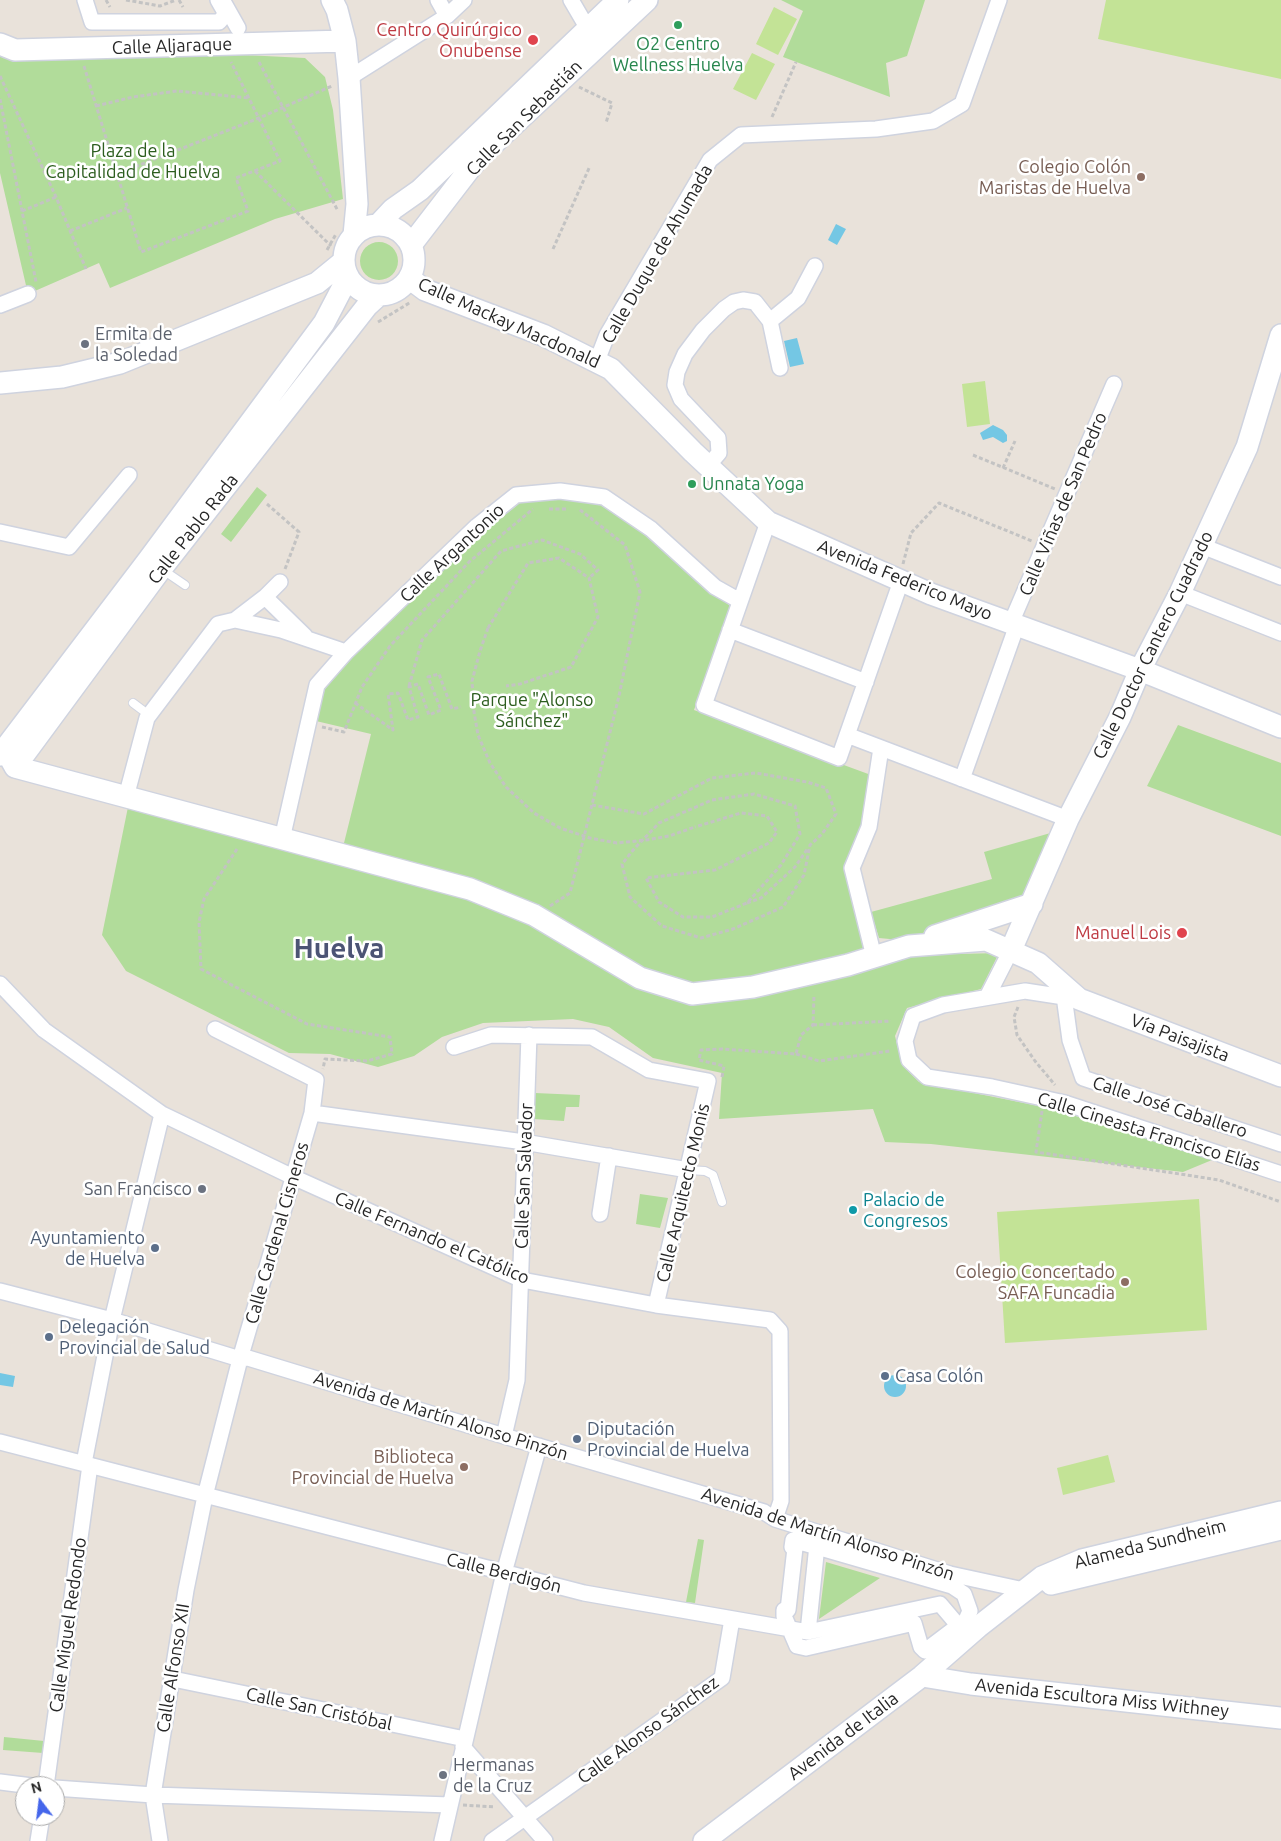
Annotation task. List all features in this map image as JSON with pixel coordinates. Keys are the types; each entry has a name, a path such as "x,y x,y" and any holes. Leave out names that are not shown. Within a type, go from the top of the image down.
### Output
{"street":[{"path":"85,0 92,22 219,22 226,14 220,0"},
{"path":"220,0 244,36"},
{"path":"332,0 337,10 345,41 349,78 349,210 354,235"},
{"path":"438,0 447,16"},
{"path":"349,78 447,16 464,0"},
{"path":"571,0 588,29"},
{"name":"Calle San Sebastián","path":"378,225 393,209 420,190 618,0"},
{"name":"Calle San Sebastián","path":"411,245 478,158 647,0"},
{"name":"Calle Duque de Ahumada","path":"596,361 607,335 710,160 741,135 876,128 933,121 962,104 999,0"},
{"name":"Calle Aljaraque","path":"0,44 15,50 223,44 244,36 345,41"},
{"path":"349,210 393,209"},
{"path":"378,225 398,230 411,245 417,284 379,295 361,290 346,269 348,243 361,230 378,225"},
{"path":"770,321 798,298 815,266"},
{"path":"0,383 62,377 120,363 145,344 317,282 346,269"},
{"name":"Calle Pablo Rada","path":"155,564 324,323 346,269"},
{"name":"Calle Mackay Macdonald","path":"417,284 543,335 611,369 700,459"},
{"path":"0,305 33,292"},
{"name":"Calle Pablo Rada","path":"5,760 155,564 367,306 379,295"},
{"path":"700,459 719,452 718,438 681,399 675,384 676,372 685,354 703,330 724,309 734,302 743,300 755,302 770,321 780,368"},
{"name":"Calle Doctor Cantero Cuadrado","path":"1011,950 1068,819 1120,717 1140,670 1180,593 1247,448 1281,335"},
{"name":"Calle Viñas de San Pedro","path":"962,779 1014,624 1044,546 1114,384"},
{"name":"Avenida Federico Mayo","path":"700,459 768,522 901,575 931,594 1140,670 1281,727"},
{"path":"0,532 69,547 129,475"},
{"name":"Calle Argantonio","path":"282,839 317,685 346,652 478,526 516,495 560,491 604,497 651,529 715,587 740,601"},
{"path":"768,522 704,706 839,758 901,575"},
{"path":"1202,546 1281,577"},
{"path":"126,797 149,715 218,624 235,620 265,598 280,582"},
{"path":"1180,593 1281,633"},
{"path":"265,598 308,639"},
{"path":"235,620 281,630 346,652"},
{"path":"730,630 866,682"},
{"path":"847,735 1068,819"},
{"path":"874,957 852,868 869,828 881,748"},
{"path":"5,760 126,797 470,889 534,915 640,978 692,994 753,987 874,957 1032,904"},
{"name":"Vía Paisajista","path":"909,946 986,940 1038,964 1071,998 1281,1076"},
{"path":"987,997 1011,950"},
{"name":"Calle Fernando el Católico","path":"0,984 44,1030 162,1114 293,1177 522,1280 656,1305 770,1320 780,1331 781,1500 775,1518"},
{"name":"Calle Cineasta Francisco Elías","path":"1071,998 1025,991 943,1005 913,1016 905,1041 909,1060 927,1076 992,1087 1065,1103 1281,1174"},
{"name":"Calle José Caballero","path":"1071,998 1070,1040 1084,1078 1281,1144"},
{"name":"Calle Cardenal Cisneros","path":"205,1496 240,1359 312,1113 316,1080 215,1029"},
{"path":"454,1047 491,1035 529,1035"},
{"name":"Calle Arquitecto Monis","path":"529,1035 592,1037 649,1070 708,1081 656,1305"},
{"name":"Calle San Salvador","path":"504,1436 517,1380 522,1280 524,1142 529,1035"},
{"path":"312,1113 524,1142 688,1170"},
{"name":"Calle Miguel Redondo","path":"47,1776 87,1464 112,1320 162,1114"},
{"path":"600,1214 609,1156"},
{"name":"Avenida de Martín Alonso Pinzón","path":"0,1291 112,1320 240,1359 248,1358 504,1436 764,1512 775,1518 957,1576 1024,1590"},
{"name":"Calle Berdigón","path":"0,1442 584,1593 808,1632"},
{"path":"442,1841 504,1573 539,1446"},
{"name":"Calle Alfonso XII","path":"160,1841 153,1794 186,1590 205,1496"},
{"name":"Alameda Sundheim","path":"978,1627 1024,1590 1057,1568 1082,1560 1281,1512"},
{"name":"Alameda Sundheim","path":"1024,1590 1281,1529"},
{"path":"793,1540 817,1546 952,1586 964,1594 970,1611 966,1620 925,1652 921,1647 914,1623 806,1648 797,1646 784,1616 784,1610 788,1610 795,1548 792,1547 793,1540"},
{"path":"817,1546 808,1632 940,1604 957,1624"},
{"path":"957,1576 972,1598 978,1627"},
{"name":"Calle Alonso Sánchez","path":"492,1841 722,1678 732,1619"},
{"name":"Avenida de Italia","path":"704,1841 922,1676 978,1627"},
{"name":"Avenida Escultora Miss Withney","path":"922,1676 971,1684 1281,1718"},
{"name":"Calle San Cristóbal","path":"173,1679 464,1743"},
{"path":"464,1743 545,1841"},
{"path":"0,1782 15,1784"},
{"path":"65,1789 153,1794 450,1805"},
{"path":"38,1841 40,1826"}],"lane":[{"path":"155,564 185,585"},
{"path":"133,703 149,715"},
{"path":"688,1170 705,1171 713,1175 722,1202"}],"path":[{"path":"126,0 160,6 176,0"},
{"path":"244,36 283,108 349,210"},
{"path":"79,49 140,252 248,211 236,178 280,161 223,44"},
{"path":"772,117 796,62"},
{"path":"0,76 56,197 86,269"},
{"path":"117,174 259,118 349,78"},
{"path":"576,85 612,103 606,123"},
{"path":"96,106 133,97 177,91 249,98"},
{"path":"0,98 22,211 33,292"},
{"path":"553,249 590,166"},
{"path":"255,171 346,269"},
{"path":"22,211 56,197"},
{"path":"70,231 127,208"},
{"path":"372,329 378,322 422,295 417,284"},
{"path":"1003,468 1015,441"},
{"path":"973,455 1067,494"},
{"path":"901,575 911,533 939,503 1044,546"},
{"path":"268,504 299,532 280,582"},
{"path":"308,724 344,732 362,687 390,646 469,562 531,509 578,508 625,545 640,592 619,696 592,806 570,893 534,915"},
{"path":"355,702 393,730 388,694 398,693 408,720 418,716 409,687 422,640 501,551 542,540 580,554 598,570 589,578"},
{"path":"506,686 520,684 571,667 598,617 589,578 559,558 528,563 488,628 472,681 478,736 490,763 506,788 534,813 560,828 590,838 617,843 646,840 669,836 740,813 767,816 777,832 769,843 714,870 646,878 659,902 682,917 712,917 761,898 795,867 810,845 822,834 836,814 826,788 806,782 756,774 712,778 644,814 592,806"},
{"path":"409,687 418,684 430,715 441,710 428,677 439,674 452,709 461,706"},
{"path":"747,903 781,865 800,834 795,806 754,794 712,800 660,823 622,864 630,897 662,926 701,938 733,929 783,907 804,875 810,845"},
{"path":"237,849 204,899 199,922 201,969 307,1024 390,1037 392,1054 367,1060 325,1059 322,1072"},
{"path":"813,1025 814,995"},
{"path":"1018,1007 1014,1017 1018,1035 1035,1062 1061,1092"},
{"path":"796,1054 801,1035 813,1025 891,1021"},
{"path":"722,1049 796,1054 819,1061 890,1051"},
{"path":"1042,1111 1036,1152 1219,1180 1281,1202"},
{"path":"450,1805 508,1807 513,1803"}],"green space":[{"path":"781,0 925,0 907,56 886,63 890,97 783,57 803,11"},
{"path":"1106,0 1281,0 1281,79 1098,39"},
{"path":"774,7 797,19 778,55 756,44"},
{"name":"Plaza de la Capitalidad de Huelva","path":"164,51 305,58 325,77 333,110 343,199 275,219 110,288 99,263 28,294 0,173 0,55 3,58 37,61"},
{"path":"752,53 775,64 756,100 733,89"},
{"path":"379,242 386,243 392,248 397,254 397,268 392,274 386,279 379,280 372,279 366,274 361,268 360,261 361,254 366,248 372,243"},
{"path":"985,381 990,424 967,427 962,384"},
{"path":"257,487 267,495 231,542 221,534"},
{"name":"Parque \"Alonso Sánchez\"","path":"561,498 602,505 654,541 730,606 694,710 871,775 863,822 845,869 867,953 754,980 691,986 641,971 343,847 371,734 316,721 322,689 348,660 475,539 521,502"},
{"path":"1178,725 1281,763 1281,836 1147,786"},
{"path":"128,807 465,895 532,922 692,1000 915,955 999,953 981,989 907,1008 895,1036 902,1065 919,1082 1054,1109 1212,1160 1183,1172 931,1144 885,1142 873,1109 719,1119 722,1073 653,1058 609,1027 573,1019 483,1023 442,1037 414,1056 378,1067 330,1054 289,1053 126,971 102,935"},
{"path":"1054,832 1019,903 900,940 879,938 871,912 992,879 984,852"},
{"path":"535,1093 580,1095 579,1107 566,1107 564,1121 534,1119"},
{"path":"640,1194 668,1198 660,1228 636,1224"},
{"path":"1199,1199 1207,1330 1005,1343 997,1212"},
{"path":"1108,1455 1115,1482 1063,1495 1057,1468"},
{"path":"698,1539 704,1540 695,1603 686,1602"},
{"path":"826,1562 880,1578 819,1619"},
{"path":"4,1737 44,1741 43,1753 3,1750"}],"water":[{"path":"836,224 846,229 837,245 828,240"},
{"path":"797,338 804,364 790,367 784,341"},
{"path":"993,425 1003,430 1007,435 1007,441 1003,443 993,437 983,440 980,433"},
{"path":"0,1373 15,1376 13,1387 0,1385"},
{"path":"895,1375 903,1378 906,1386 903,1394 895,1397 887,1394 884,1386 887,1378"}],"place":[{"name":"O2 Centro Wellness Huelva","path":"678,25"},
{"name":"Centro Quirúrgico Onubense","path":"533,40"},
{"name":"Colegio Colón Maristas de Huelva","path":"1141,177"},
{"name":"Ermita de la Soledad","path":"85,344"},
{"name":"Unnata Yoga","path":"692,484"},
{"name":"Manuel Lois","path":"1182,933"},
{"name":"San Francisco","path":"202,1189"},
{"name":"Palacio de Congresos","path":"853,1210"},
{"name":"Ayuntamiento de Huelva","path":"155,1248"},
{"name":"Colegio Concertado SAFA Funcadia","path":"1125,1282"},
{"name":"Delegación Provincial de Salud","path":"49,1337"},
{"name":"Casa Colón","path":"885,1376"},
{"name":"Diputación Provincial de Huelva","path":"577,1439"},
{"name":"Biblioteca Provincial de Huelva","path":"464,1467"},
{"name":"Hermanas de la Cruz","path":"443,1775"}],"district":[{"name":"Huelva","path":"339,949"}]}
